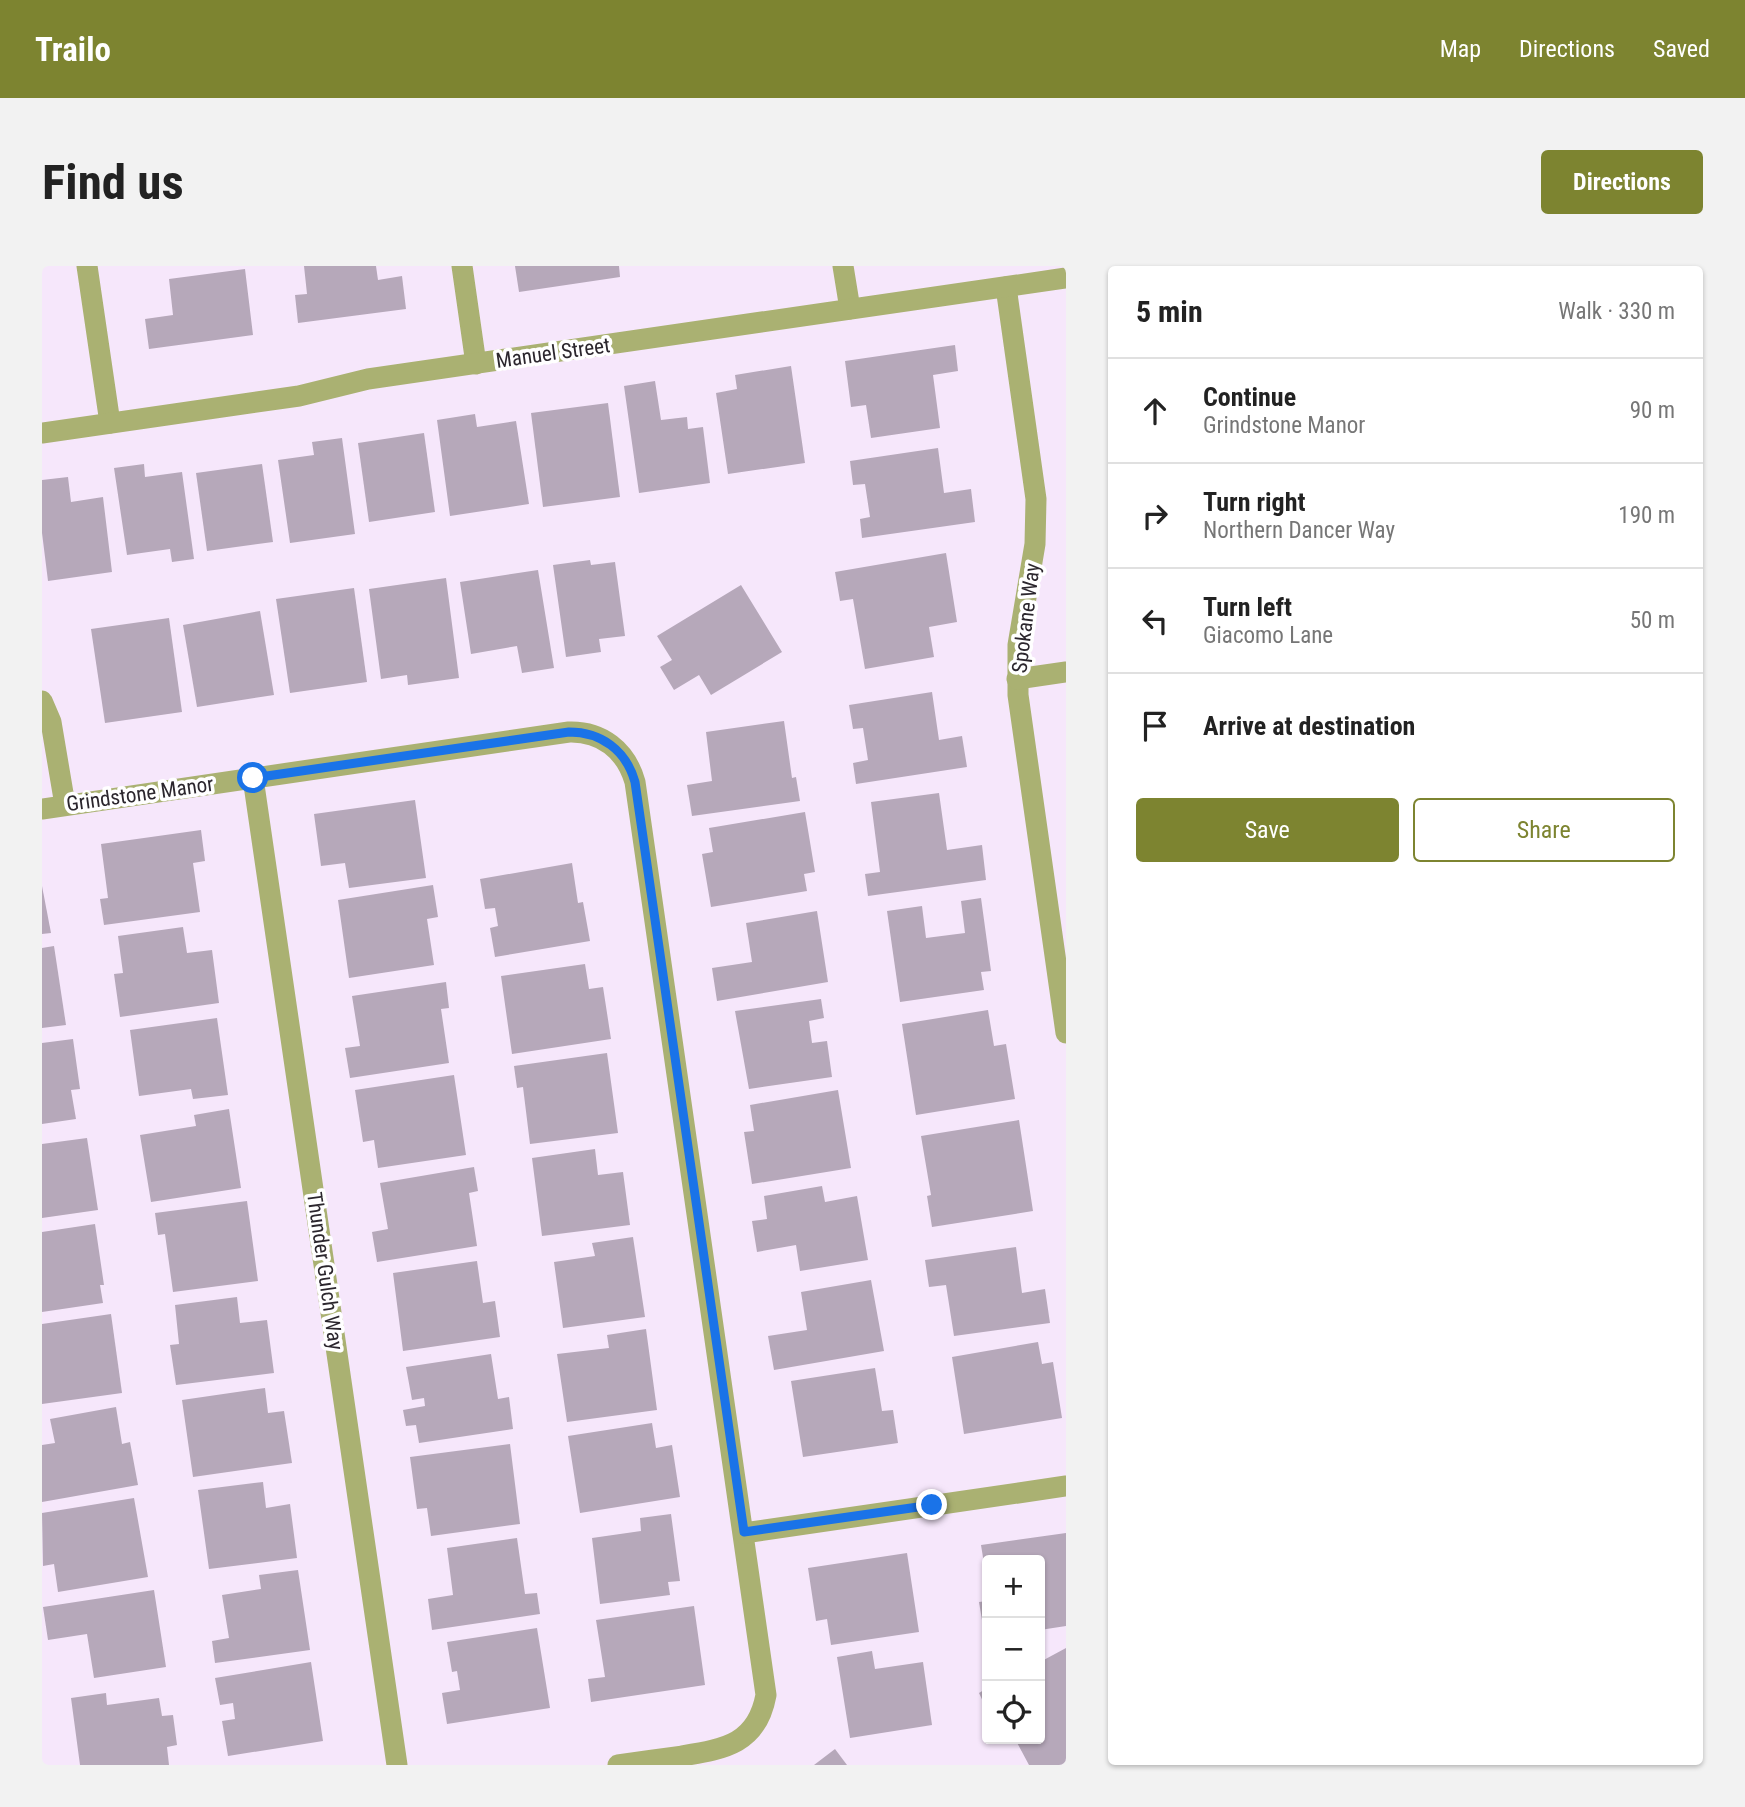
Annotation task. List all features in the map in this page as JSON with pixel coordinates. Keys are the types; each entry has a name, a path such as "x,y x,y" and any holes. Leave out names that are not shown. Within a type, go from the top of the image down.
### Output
{"street":[{"path":"87,266 110,423"},
{"path":"462,266 476,364"},
{"path":"844,266 850,309"},
{"name":"Manuel Street","path":"42,433 299,396 369,379 1066,278"},
{"name":"Spokane Way","path":"1006,287 1036,499 1035,544 1020,629 1017,679 1019,710 1066,1033"},
{"path":"1017,679 1066,672"},
{"path":"42,701 51,722 65,805"},
{"name":"Grindstone Manor","path":"42,809 569,732 588,733 610,743 626,760 635,782 744,1532"},
{"name":"Thunder Gulch Way","path":"253,778 397,1765"},
{"path":"618,1765 720,1750 741,1739 755,1726 764,1706 766,1684 744,1532 1066,1486"}],"building":[{"path":"304,266 376,266 378,280 402,276 406,309 298,323 295,295 307,294"},
{"path":"515,266 619,266 620,277 519,292"},
{"path":"245,269 253,335 149,349 145,319 173,315 169,279"},
{"path":"955,345 958,371 933,375 940,428 871,438 866,405 851,407 845,361"},
{"path":"791,366 805,463 728,474 716,393 737,389 735,375"},
{"path":"655,381 661,420 687,417 688,429 703,427 710,483 639,493 624,386"},
{"path":"608,403 620,497 543,507 531,413"},
{"path":"475,414 477,427 516,421 529,504 450,516 437,420"},
{"path":"424,433 435,512 369,522 358,443"},
{"path":"342,438 355,534 290,543 278,460 314,455 312,442"},
{"path":"938,448 944,493 971,489 975,522 862,538 860,519 870,517 865,484 853,485 850,461"},
{"path":"144,464 145,477 182,472 194,559 172,562 170,549 127,555 114,468"},
{"path":"262,464 273,542 207,551 196,473"},
{"path":"68,477 71,502 103,497 112,572 48,581 42,533 42,480"},
{"path":"946,553 957,622 929,627 934,657 865,669 853,599 840,601 835,572"},
{"path":"590,560 591,565 615,562 625,636 599,639 601,652 566,657 553,565"},
{"path":"538,570 554,668 522,673 517,646 471,654 460,582"},
{"path":"446,578 459,678 408,685 407,675 381,679 369,589"},
{"path":"741,585 782,652 711,695 699,675 674,690 660,667 672,660 657,636"},
{"path":"354,588 367,682 290,693 276,599"},
{"path":"260,611 274,695 197,707 183,625"},
{"path":"169,618 182,712 105,723 91,629"},
{"path":"932,692 939,740 962,736 967,767 856,784 853,763 868,760 863,728 853,729 849,705"},
{"path":"784,721 792,778 796,777 800,801 692,816 687,785 712,781 706,732"},
{"path":"939,793 947,850 982,845 986,880 868,896 865,874 880,872 871,802"},
{"path":"415,800 426,878 349,888 345,863 321,866 314,814"},
{"path":"805,812 815,872 804,874 807,891 711,907 702,854 713,852 709,828"},
{"path":"201,830 205,861 193,863 200,912 104,925 100,899 108,898 101,844"},
{"path":"572,863 578,903 583,902 590,941 495,957 490,928 498,926 495,908 485,909 480,879"},
{"path":"433,885 438,917 427,919 434,965 349,978 338,900"},
{"path":"42,886 51,933 42,934"},
{"path":"981,898 991,971 981,972 984,990 900,1002 887,911 922,906 926,938 965,933 961,901"},
{"path":"817,911 828,982 717,1001 712,968 752,962 746,923"},
{"path":"183,927 187,953 212,950 219,1003 120,1017 114,974 123,973 118,936"},
{"path":"54,946 66,1025 42,1028 42,948"},
{"path":"585,964 589,989 603,987 611,1039 512,1054 501,976"},
{"path":"446,982 449,1008 441,1009 449,1063 350,1078 345,1048 360,1046 352,996"},
{"path":"821,999 824,1018 809,1021 812,1043 827,1041 832,1077 749,1089 735,1011"},
{"path":"988,1010 994,1046 1006,1044 1015,1099 916,1115 902,1024"},
{"path":"217,1018 228,1095 193,1099 191,1089 139,1096 130,1030"},
{"path":"73,1039 80,1089 71,1090 76,1119 42,1124 42,1043"},
{"path":"607,1053 618,1133 530,1144 523,1087 517,1088 514,1066"},
{"path":"454,1075 466,1155 378,1168 374,1140 363,1142 355,1090"},
{"path":"838,1090 851,1168 752,1184 744,1132 754,1131 750,1105"},
{"path":"229,1109 241,1188 151,1202 140,1135 196,1126 194,1115"},
{"path":"1019,1120 1033,1211 932,1227 927,1196 931,1195 921,1136"},
{"path":"87,1138 98,1210 42,1218 42,1144"},
{"path":"595,1149 598,1175 623,1172 630,1225 542,1236 532,1158"},
{"path":"474,1167 478,1191 469,1193 477,1246 377,1262 372,1232 388,1229 380,1183"},
{"path":"822,1186 825,1202 857,1196 868,1260 800,1271 796,1245 757,1252 752,1221 767,1219 764,1196"},
{"path":"247,1201 258,1281 173,1292 165,1234 158,1235 155,1213"},
{"path":"95,1224 104,1285 100,1285 103,1303 42,1312 42,1232"},
{"path":"633,1237 645,1317 563,1328 554,1262 595,1256 592,1243"},
{"path":"1016,1247 1022,1293 1045,1289 1050,1323 954,1336 946,1285 929,1287 925,1260"},
{"path":"477,1261 483,1303 495,1301 500,1337 403,1351 393,1273"},
{"path":"871,1280 884,1351 774,1370 768,1336 807,1330 801,1292"},
{"path":"237,1297 240,1323 267,1320 274,1373 176,1385 170,1345 179,1344 175,1305"},
{"path":"111,1314 122,1393 42,1404 42,1324"},
{"path":"646,1329 657,1410 567,1422 557,1354 609,1348 607,1335"},
{"path":"1038,1342 1042,1364 1053,1362 1062,1418 964,1434 952,1357"},
{"path":"491,1354 498,1399 509,1397 513,1429 419,1443 416,1425 406,1426 403,1410 425,1406 424,1398 412,1400 406,1367"},
{"path":"875,1368 882,1411 893,1410 898,1443 803,1457 791,1381"},
{"path":"265,1388 268,1413 284,1411 292,1463 193,1477 182,1400"},
{"path":"116,1407 122,1444 130,1442 138,1485 42,1502 42,1445 55,1443 50,1419"},
{"path":"652,1423 656,1448 672,1445 680,1497 580,1513 568,1436"},
{"path":"510,1444 520,1524 431,1536 427,1508 417,1509 410,1457"},
{"path":"263,1482 266,1508 290,1504 297,1558 209,1569 198,1490"},
{"path":"134,1498 148,1577 58,1592 54,1564 43,1566 42,1513"},
{"path":"671,1514 680,1581 668,1582 670,1595 600,1604 592,1538 641,1531 640,1518"},
{"path":"1066,1533 1066,1626 1045,1629 1045,1555 983,1555 981,1545"},
{"path":"517,1538 525,1594 537,1593 540,1614 432,1630 428,1599 453,1595 447,1548"},
{"path":"907,1553 919,1632 831,1645 827,1619 816,1621 808,1568"},
{"path":"298,1570 310,1650 215,1663 212,1641 229,1638 222,1595 261,1589 259,1575"},
{"path":"154,1590 166,1667 94,1678 87,1634 48,1640 43,1607"},
{"path":"694,1606 705,1685 591,1702 588,1679 605,1677 596,1620"},
{"path":"537,1628 550,1708 447,1724 442,1693 460,1690 457,1671 452,1672 447,1642"},
{"path":"1066,1648 1066,1763 1062,1765 1029,1765 1018,1744 1045,1744 1045,1659"},
{"path":"872,1651 875,1669 923,1662 932,1725 850,1738 837,1657"},
{"path":"311,1662 323,1741 228,1756 222,1721 235,1719 233,1703 220,1705 215,1678"},
{"path":"106,1693 107,1705 159,1698 162,1716 173,1715 177,1745 167,1747 169,1765 80,1765 71,1698"},
{"path":"835,1749 847,1765 814,1765"}],"route":[{"path":"253,778 569,732 600,737 622,754 635,782 744,1532 932,1505"}]}
